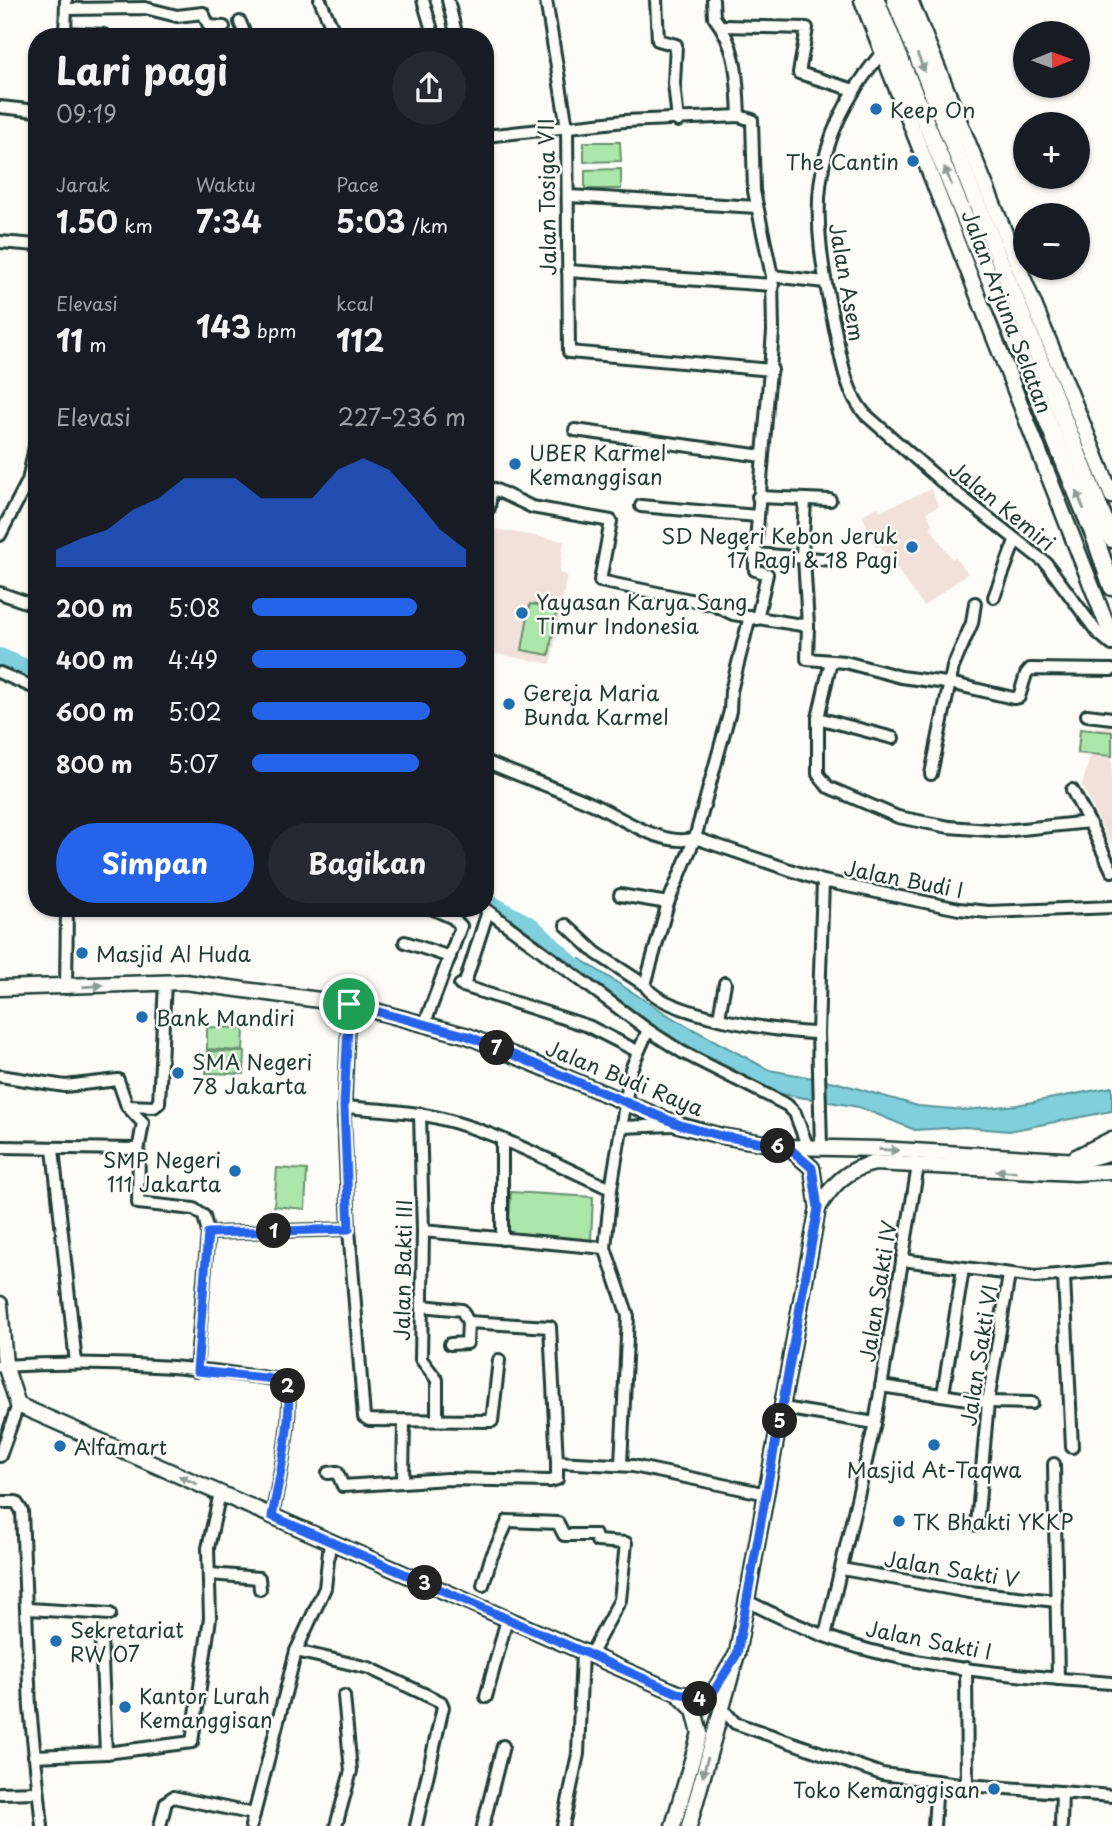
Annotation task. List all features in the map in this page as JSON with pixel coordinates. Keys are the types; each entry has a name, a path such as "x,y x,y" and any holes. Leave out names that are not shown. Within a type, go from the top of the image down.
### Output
{"highway":[{"path":"876,0 1089,522 1112,587"},
{"path":"895,0 1112,540"}],"main road":[{"name":"Jalan Arjuna Selatan","path":"862,0 1112,638"},
{"path":"910,0 1112,496"},
{"name":"Jalan Budi Raya","path":"0,988 66,988 165,982 216,985 349,1004 468,1036 559,1072 625,1104 680,1125 721,1136 788,1147 1112,1171"},
{"name":"Jalan Budi Raya","path":"818,1208 835,1184 861,1166 875,1163 918,1166 1072,1167 1112,1139"},
{"path":"689,1826 737,1654 818,1208 812,1168 788,1147"},
{"path":"1072,1167 1112,1152"},
{"path":"1072,1167 1112,1160"},
{"path":"0,1304 2,1366 18,1405 677,1693 709,1699 737,1654"},
{"path":"673,1826 700,1733 694,1710 677,1693"}],"street":[{"path":"320,0 331,28"},
{"path":"424,0 432,28"},
{"path":"448,0 455,28"},
{"name":"Jalan Tosiga VII","path":"546,0 567,127 569,352 772,370"},
{"path":"656,0 658,40 676,45 674,83 678,121"},
{"path":"713,0 715,19 724,26 736,66 739,116"},
{"path":"65,28 66,4 145,4 177,16 203,13 209,26 224,27"},
{"path":"240,22 242,28"},
{"path":"724,26 807,28 799,73 854,90"},
{"name":"Jalan Asem","path":"859,407 845,376 825,282 817,232 817,186 821,169 854,90 883,51"},
{"path":"0,107 28,110"},
{"path":"494,135 625,121 678,121 739,116 752,120 757,206 772,281 772,370 758,497 755,554 755,570 766,573 731,691 730,711 695,838 668,903 645,985"},
{"path":"569,196 757,206"},
{"path":"0,242 28,244"},
{"path":"568,271 825,282"},
{"name":"Jalan Kemiri","path":"859,407 941,481 1046,563 1097,632 1112,645"},
{"path":"575,430 762,456"},
{"path":"0,535 28,489"},
{"path":"494,489 532,507 611,521 600,581 714,605 729,613 808,626"},
{"path":"758,497 830,500"},
{"path":"805,500 803,557 808,626 807,658 845,662 901,677 950,683 1013,698 1019,697 1030,669 1112,670"},
{"path":"641,506 687,513 704,510 757,516"},
{"path":"994,597 1015,541"},
{"path":"755,554 834,560"},
{"path":"0,593 28,603"},
{"path":"931,774 956,657 972,623 975,603"},
{"path":"831,661 818,718 818,774 822,782 898,817 949,827 1003,831 1089,822"},
{"path":"0,673 28,685"},
{"path":"1087,715 1112,718"},
{"path":"818,718 894,738"},
{"name":"Jalan Budi I","path":"494,765 593,805 657,835 684,840 695,838 823,881 978,912 1112,906"},
{"path":"1072,790 1112,871"},
{"path":"814,1147 820,1102 818,1032 823,881"},
{"path":"620,895 668,903"},
{"path":"494,915 648,1030 682,1052 787,1105 795,1113 814,1147"},
{"path":"66,988 67,917"},
{"path":"425,1023 461,926 451,917"},
{"path":"483,917 462,985 588,1026 637,1051"},
{"path":"566,925 596,953 645,985 649,992 680,1008 773,1030 818,1032"},
{"path":"405,942 450,957"},
{"path":"127,1106 154,1107 159,1103 165,982"},
{"path":"719,1018 725,983"},
{"path":"349,1004 344,1107 349,1229 363,1410 369,1420 494,1420 499,1360"},
{"path":"621,1464 628,1316 605,1248 611,1189 625,1104 637,1051 648,1030"},
{"path":"0,1076 65,1086 118,1080 127,1106 143,1123 138,1151 137,1202 194,1209 205,1216 208,1233 197,1371"},
{"path":"344,1107 420,1114 502,1140 611,1189"},
{"name":"Jalan Bakti III","path":"420,1114 423,1231 421,1359 437,1380 437,1420"},
{"path":"621,1127 680,1125"},
{"path":"502,1140 502,1239"},
{"path":"0,1147 138,1151"},
{"path":"53,1149 76,1363"},
{"name":"Jalan Sakti IV","path":"825,1636 875,1423 918,1166"},
{"path":"208,1233 349,1229"},
{"path":"423,1231 605,1248"},
{"path":"902,1260 1009,1275 1064,1277 1112,1270"},
{"path":"943,1394 964,1269"},
{"name":"Jalan Sakti VI","path":"977,1525 988,1402 1009,1275"},
{"path":"1064,1277 1073,1447"},
{"path":"422,1306 464,1311 468,1322 467,1343 450,1344"},
{"path":"328,1474 337,1472 343,1486 403,1481 554,1481 558,1476 551,1327 468,1322"},
{"path":"2,1366 76,1363 197,1371 285,1381 288,1385 289,1415 272,1516"},
{"path":"881,1386 988,1402 1032,1403"},
{"path":"0,1457 18,1405"},
{"path":"783,1408 875,1423"},
{"path":"403,1481 404,1421"},
{"path":"557,1462 621,1464 767,1494"},
{"path":"1054,1464 1058,1679"},
{"path":"34,1756 106,1753 186,1745 193,1741 210,1618 208,1548 220,1493"},
{"path":"0,1502 16,1502 23,1511 34,1756 42,1826"},
{"path":"483,1585 491,1558 508,1521 558,1523 564,1535 595,1535 597,1541 626,1543 620,1600 586,1653 578,1754 563,1826"},
{"path":"160,1826 167,1800 173,1797 252,1820 296,1651 324,1588 330,1542"},
{"name":"Jalan Sakti V","path":"842,1569 969,1592 1057,1601"},
{"path":"210,1574 259,1578 260,1589"},
{"name":"Jalan Sakti I","path":"747,1601 825,1636 872,1651 966,1668 1112,1683"},
{"path":"29,1609 110,1614"},
{"path":"486,1697 507,1619"},
{"path":"100,1638 106,1753"},
{"path":"296,1651 369,1668 441,1702 443,1707 416,1826"},
{"path":"966,1668 967,1785"},
{"path":"336,1826 351,1771 344,1696"},
{"path":"722,1708 735,1723"},
{"path":"718,1725 735,1723 866,1770 937,1782 1112,1796"},
{"path":"483,1826 503,1746"},
{"path":"933,1826 937,1782"},
{"path":"0,1793 38,1792"},
{"path":"1061,1826 1062,1792"}],"shaded area":[{"name":"SD Negeri Kebon Jeruk 17 Pagi & 18 Pagi","path":"931,489 939,506 927,512 933,526 930,527 952,559 955,557 968,573 924,606 880,546 876,547 862,515 878,507 880,511"},
{"name":"Yayasan Karya Sang Timur Indonesia","path":"494,529 564,541 559,573 567,575 551,664 494,654"},
{"path":"1112,727 1112,848 1082,785 1090,757 1076,754 1079,728"}],"green space":[{"path":"584,142 620,142 621,161 584,162"},
{"path":"621,169 621,189 585,189 585,170"},
{"path":"530,604 557,608 549,655 522,650"},
{"path":"1080,729 1112,732 1112,756 1078,753"},
{"path":"207,1027 244,1028 243,1051 207,1049"},
{"path":"207,1051 245,1052 244,1074 206,1073"},
{"path":"277,1168 307,1170 305,1209 274,1206"},
{"path":"511,1192 593,1197 591,1240 508,1235"}],"water":[{"path":"580,959 676,1020 769,1070 835,1082 918,1106 965,1110 1017,1105 1112,1087 1112,1111 1009,1131 965,1127 915,1130 859,1107 775,1093 672,1045 579,977"}],"waterway":[{"path":"0,657 28,669"},
{"path":"494,906 532,927 580,972 598,982"}],"place":[{"name":"Keep On","path":"876,109"},
{"name":"The Cantin","path":"913,161"},
{"name":"UBER Karmel Kemanggisan","path":"515,464"},
{"name":"SD Negeri Kebon Jeruk 17 Pagi & 18 Pagi","path":"912,547"},
{"name":"Yayasan Karya Sang Timur Indonesia","path":"522,613"},
{"name":"Gereja Maria Bunda Karmel","path":"509,704"},
{"name":"Masjid Al Huda","path":"82,953"},
{"name":"Bank Mandiri","path":"142,1017"},
{"name":"SMA Negeri 78 Jakarta","path":"178,1073"},
{"name":"SMP Negeri 111 Jakarta","path":"235,1171"},
{"name":"Masjid At-Taqwa","path":"934,1445"},
{"name":"Alfamart","path":"60,1446"},
{"name":"TK Bhakti YKKP","path":"899,1521"},
{"name":"Sekretariat RW 07","path":"56,1641"},
{"name":"Kantor Lurah Kemanggisan","path":"125,1707"},
{"name":"Toko Kemanggisan","path":"994,1789"}],"route":[{"path":"349,1004 468,1036 559,1072 625,1104 698,1131 788,1147 812,1168 817,1187 818,1208 737,1654 709,1699 677,1693 272,1516 289,1415 288,1385 285,1381 274,1379 197,1371 208,1233 349,1229 344,1107 349,1004"}]}
